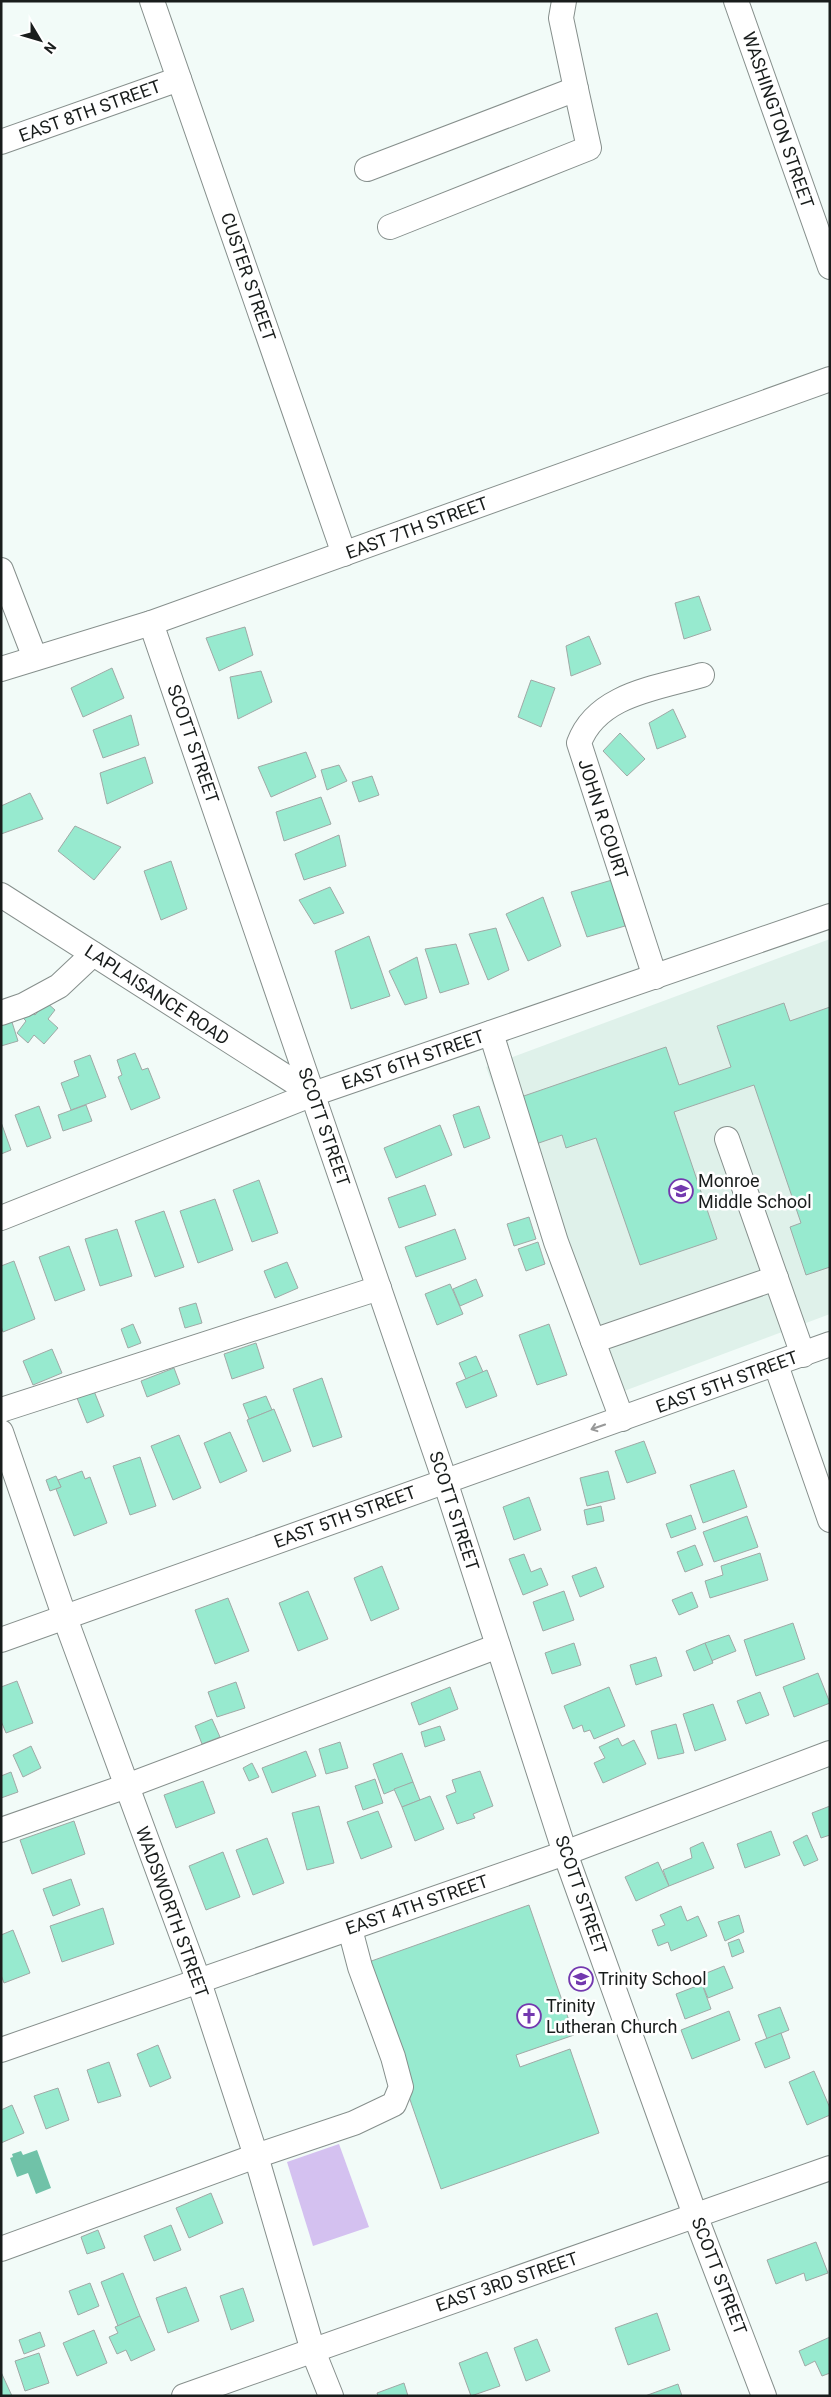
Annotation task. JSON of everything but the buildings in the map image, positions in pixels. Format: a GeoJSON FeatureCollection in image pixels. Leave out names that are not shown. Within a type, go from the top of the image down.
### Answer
{"type":"FeatureCollection","features":[{"type":"Feature","properties":{"kind":"street","name":"CUSTER STREET"},"geometry":{"type":"LineString","coordinates":[[152,1],[344,554]]}},
{"type":"Feature","properties":{"kind":"street"},"geometry":{"type":"LineString","coordinates":[[390,227],[589,148],[561,18],[564,1]]}},
{"type":"Feature","properties":{"kind":"street","name":"WASHINGTON STREET"},"geometry":{"type":"LineString","coordinates":[[736,1],[830,267]]}},
{"type":"Feature","properties":{"kind":"street","name":"EAST 8TH STREET"},"geometry":{"type":"LineString","coordinates":[[1,142],[180,79]]}},
{"type":"Feature","properties":{"kind":"street"},"geometry":{"type":"LineString","coordinates":[[367,169],[576,89]]}},
{"type":"Feature","properties":{"kind":"street","name":"EAST 7TH STREET"},"geometry":{"type":"LineString","coordinates":[[1,669],[151,623],[830,378]]}},
{"type":"Feature","properties":{"kind":"street"},"geometry":{"type":"LineString","coordinates":[[1,570],[35,658]]}},
{"type":"Feature","properties":{"kind":"street","name":"SCOTT STREET"},"geometry":{"type":"LineString","coordinates":[[151,623],[445,1481],[565,1853],[762,2395]]}},
{"type":"Feature","properties":{"kind":"street","name":"JOHN R COURT"},"geometry":{"type":"LineString","coordinates":[[655,977],[579,743],[582,734],[604,708],[623,699],[702,675]]}},
{"type":"Feature","properties":{"kind":"street","name":"LAPLAISANCE ROAD"},"geometry":{"type":"LineString","coordinates":[[1,895],[313,1094]]}},
{"type":"Feature","properties":{"kind":"street","name":"EAST 6TH STREET"},"geometry":{"type":"LineString","coordinates":[[1,1218],[313,1094],[830,916]]}},
{"type":"Feature","properties":{"kind":"street"},"geometry":{"type":"LineString","coordinates":[[1,1013],[24,1005],[59,986],[93,954]]}},
{"type":"Feature","properties":{"kind":"street"},"geometry":{"type":"LineString","coordinates":[[491,1033],[556,1242],[622,1419]]}},
{"type":"Feature","properties":{"kind":"street"},"geometry":{"type":"LineString","coordinates":[[727,1139],[803,1355]]}},
{"type":"Feature","properties":{"kind":"street"},"geometry":{"type":"LineString","coordinates":[[593,1341],[776,1278]]}},
{"type":"Feature","properties":{"kind":"street"},"geometry":{"type":"LineString","coordinates":[[1,1410],[379,1288]]}},
{"type":"Feature","properties":{"kind":"street","name":"EAST 5TH STREET"},"geometry":{"type":"LineString","coordinates":[[1,1640],[776,1365],[830,1344]]}},
{"type":"Feature","properties":{"kind":"street"},"geometry":{"type":"LineString","coordinates":[[776,1365],[830,1520]]}},
{"type":"Feature","properties":{"kind":"street","name":"WADSWORTH STREET"},"geometry":{"type":"LineString","coordinates":[[1,1432],[65,1618],[199,1982],[256,2156],[313,2351],[331,2396]]}},
{"type":"Feature","properties":{"kind":"street"},"geometry":{"type":"LineString","coordinates":[[1,1830],[127,1786],[498,1646]]}},
{"type":"Feature","properties":{"kind":"street","name":"EAST 4TH STREET"},"geometry":{"type":"LineString","coordinates":[[1,2050],[565,1853],[830,1752]]}},
{"type":"Feature","properties":{"kind":"street"},"geometry":{"type":"LineString","coordinates":[[1,2249],[256,2156],[354,2123],[394,2104],[401,2087],[393,2057],[360,1967],[350,1929]]}},
{"type":"Feature","properties":{"kind":"street","name":"EAST 3RD STREET"},"geometry":{"type":"LineString","coordinates":[[184,2396],[830,2168]]}},
{"type":"Feature","properties":{"kind":"shaded area","name":"Monroe Middle School"},"geometry":{"type":"Polygon","coordinates":[[[830,939],[830,1314],[608,1397],[486,1067],[830,939]]]}},
{"type":"Feature","properties":{"kind":"shaded area"},"geometry":{"type":"Polygon","coordinates":[[[339,2144],[369,2227],[313,2246],[287,2162],[339,2144]]]}},
{"type":"Feature","properties":{"kind":"shaded area"},"geometry":{"type":"Polygon","coordinates":[[[37,2150],[51,2188],[36,2194],[28,2173],[17,2177],[10,2158],[13,2157],[12,2154],[21,2151],[23,2155],[37,2150]]]}},
{"type":"Feature","properties":{"kind":"place","name":"Monroe Middle School"},"geometry":{"type":"Point","coordinates":[681,1191]}},
{"type":"Feature","properties":{"kind":"place","name":"Trinity School"},"geometry":{"type":"Point","coordinates":[581,1979]}},
{"type":"Feature","properties":{"kind":"place","name":"Trinity Lutheran Church"},"geometry":{"type":"Point","coordinates":[529,2016]}}]}
